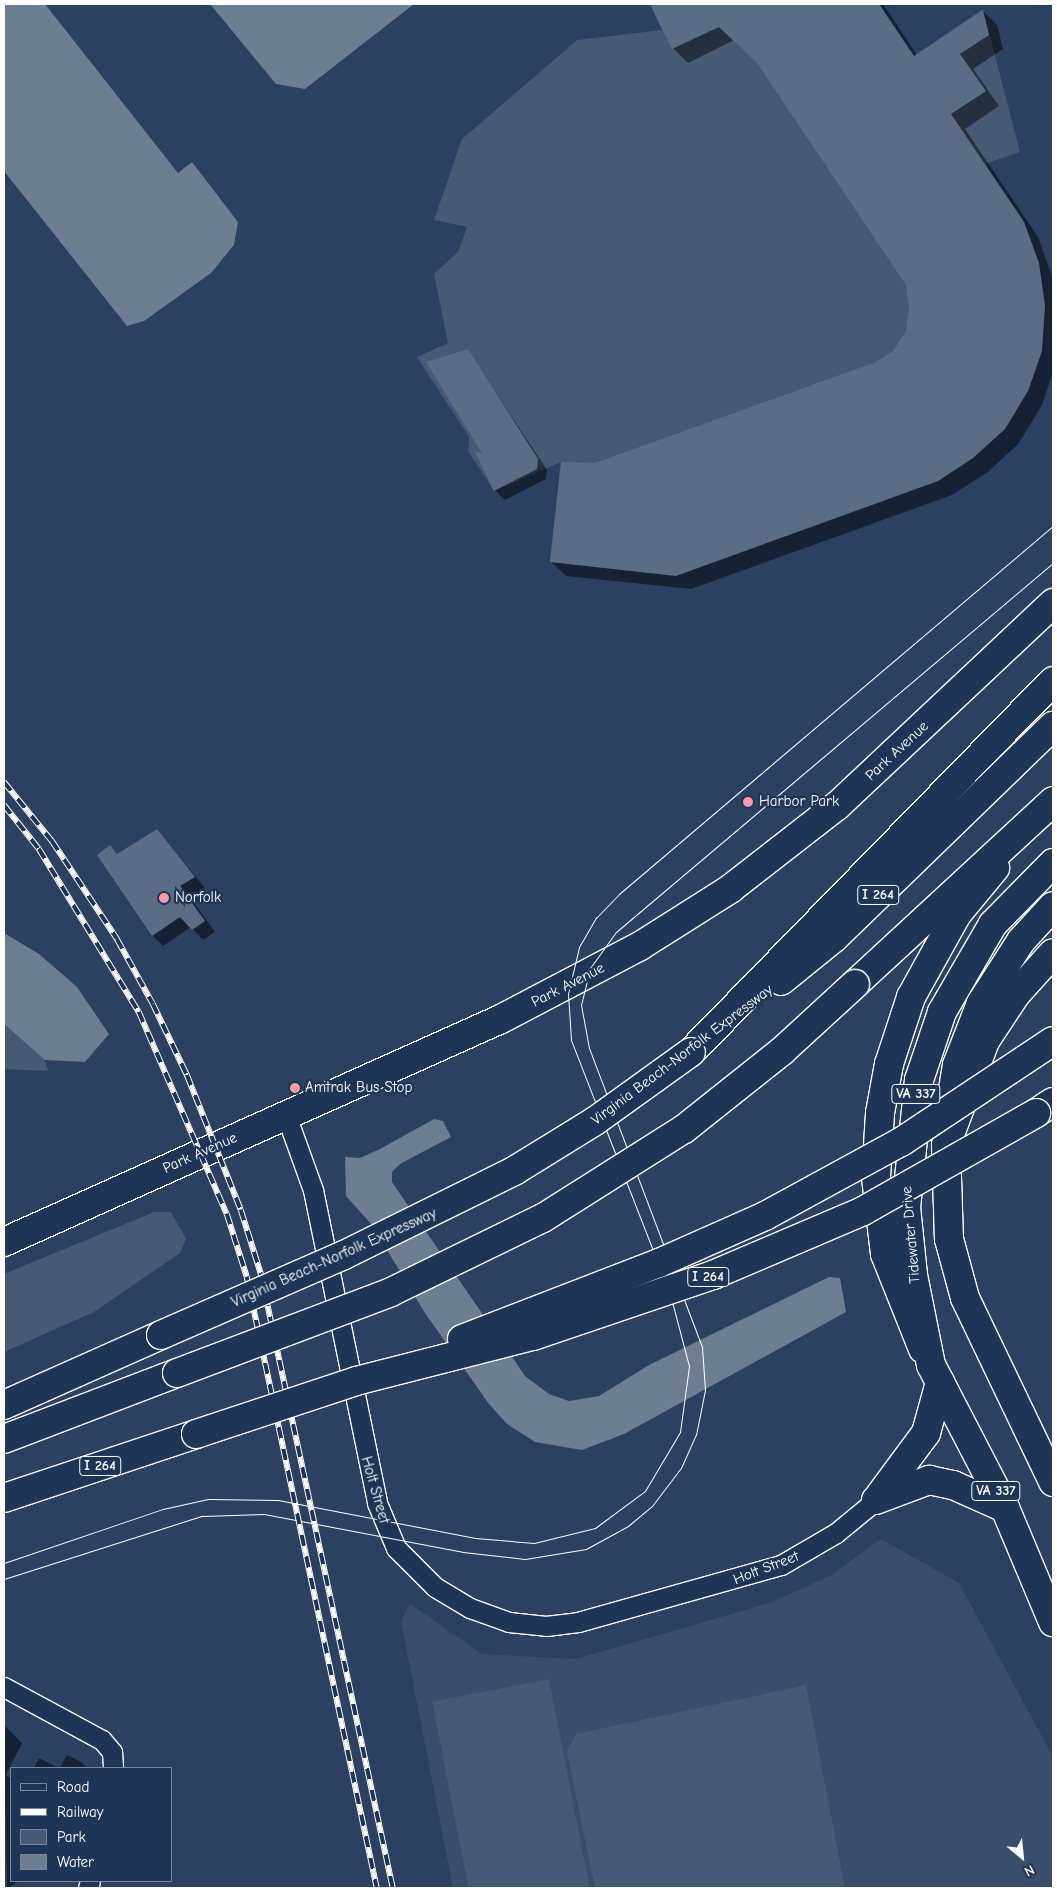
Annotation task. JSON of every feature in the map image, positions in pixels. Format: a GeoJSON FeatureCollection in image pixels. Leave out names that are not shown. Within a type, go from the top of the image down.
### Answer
{"type":"FeatureCollection","features":[{"type":"Feature","properties":{"kind":"main road","name":"Park Avenue"},"geometry":{"type":"LineString","coordinates":[[4,1242],[562,989],[730,889],[838,805],[1053,603]]}},
{"type":"Feature","properties":{"kind":"main road"},"geometry":{"type":"LineString","coordinates":[[691,1052],[1053,681]]}},
{"type":"Feature","properties":{"kind":"main road","name":"Virginia Beach-Norfolk Expressway"},"geometry":{"type":"LineString","coordinates":[[4,1405],[344,1255],[514,1171],[595,1121],[691,1052],[834,938],[1053,726]]}},
{"type":"Feature","properties":{"kind":"main road"},"geometry":{"type":"LineString","coordinates":[[4,1439],[392,1292],[543,1218],[684,1129],[782,1051],[1053,803]]}},
{"type":"Feature","properties":{"kind":"main road"},"geometry":{"type":"LineString","coordinates":[[876,1500],[926,1433],[935,1373],[906,1315],[885,1254],[876,1177],[884,1086],[902,1019],[936,947],[972,894],[1053,803]]}},
{"type":"Feature","properties":{"kind":"main road","name":"Tidewater Drive"},"geometry":{"type":"LineString","coordinates":[[1053,863],[1018,896],[973,954],[942,1012],[919,1080],[906,1208],[913,1275],[935,1373],[1005,1508],[1053,1622]]}},
{"type":"Feature","properties":{"kind":"main road"},"geometry":{"type":"LineString","coordinates":[[946,1145],[952,1083],[981,1003],[1021,941],[1053,906]]}},
{"type":"Feature","properties":{"kind":"main road","name":"VA 337"},"geometry":{"type":"LineString","coordinates":[[1053,953],[1016,994],[985,1041],[946,1145],[949,1239],[965,1298],[1053,1482]]}},
{"type":"Feature","properties":{"kind":"main road"},"geometry":{"type":"LineString","coordinates":[[356,1381],[651,1267],[765,1216],[901,1142],[1053,1041]]}},
{"type":"Feature","properties":{"kind":"main road","name":"I 264"},"geometry":{"type":"LineString","coordinates":[[4,1498],[356,1381],[533,1336],[750,1261],[905,1190],[1045,1107]]}},
{"type":"Feature","properties":{"kind":"main road"},"geometry":{"type":"LineString","coordinates":[[876,1500],[929,1480],[1005,1508]]}},
{"type":"Feature","properties":{"kind":"street","name":"Holt Street"},"geometry":{"type":"LineString","coordinates":[[286,1115],[313,1190],[376,1503],[396,1548],[435,1587],[470,1608],[509,1622],[546,1626],[578,1622],[781,1565],[836,1533],[876,1500]]}},
{"type":"Feature","properties":{"kind":"street"},"geometry":{"type":"LineString","coordinates":[[4,1687],[102,1740],[112,1752],[113,1767]]}},
{"type":"Feature","properties":{"kind":"shaded area"},"geometry":{"type":"Polygon","coordinates":[[[881,1539],[959,1583],[1053,1757],[1053,1888],[453,1888],[401,1621],[410,1604],[482,1654],[576,1659],[769,1603],[830,1576],[881,1539]]]}},
{"type":"Feature","properties":{"kind":"green space"},"geometry":{"type":"Polygon","coordinates":[[[650,4],[879,4],[914,56],[983,9],[1020,152],[985,164],[1024,222],[1039,263],[1045,306],[1042,351],[1028,391],[1005,429],[973,458],[938,481],[676,576],[550,562],[561,462],[494,491],[468,451],[469,437],[417,357],[448,343],[434,274],[458,252],[467,227],[434,220],[462,139],[577,40],[662,30],[650,4]]]}},
{"type":"Feature","properties":{"kind":"green space"},"geometry":{"type":"Polygon","coordinates":[[[4,1024],[45,1060],[48,1071],[4,1069],[4,1024]]]}},
{"type":"Feature","properties":{"kind":"green space"},"geometry":{"type":"Polygon","coordinates":[[[154,1212],[171,1212],[186,1239],[180,1253],[94,1312],[4,1352],[4,1274],[154,1212]]]}},
{"type":"Feature","properties":{"kind":"green space"},"geometry":{"type":"Polygon","coordinates":[[[549,1679],[590,1888],[468,1888],[432,1702],[549,1679]]]}},
{"type":"Feature","properties":{"kind":"green space"},"geometry":{"type":"Polygon","coordinates":[[[806,1685],[845,1888],[595,1888],[567,1752],[576,1734],[806,1685]]]}},
{"type":"Feature","properties":{"kind":"water"},"geometry":{"type":"Polygon","coordinates":[[[4,4],[45,4],[178,173],[192,162],[238,222],[234,245],[211,273],[144,321],[127,326],[4,171],[4,4]]]}},
{"type":"Feature","properties":{"kind":"water"},"geometry":{"type":"Polygon","coordinates":[[[210,4],[414,4],[305,89],[276,84],[210,4]]]}},
{"type":"Feature","properties":{"kind":"water"},"geometry":{"type":"Polygon","coordinates":[[[4,933],[39,954],[77,987],[109,1034],[85,1062],[45,1060],[4,1024],[4,933]]]}},
{"type":"Feature","properties":{"kind":"water"},"geometry":{"type":"Polygon","coordinates":[[[434,1119],[443,1121],[451,1137],[400,1164],[392,1172],[392,1182],[525,1376],[549,1394],[569,1401],[599,1396],[649,1365],[829,1277],[840,1278],[846,1312],[624,1434],[582,1450],[535,1442],[507,1424],[489,1404],[425,1313],[372,1225],[346,1196],[345,1157],[360,1158],[434,1119]]]}},
{"type":"Feature","properties":{"kind":"building"},"geometry":{"type":"Polygon","coordinates":[[[650,4],[879,4],[914,56],[983,10],[989,35],[960,54],[986,91],[951,114],[1024,222],[1039,263],[1045,306],[1042,351],[1028,391],[1005,429],[973,458],[938,481],[676,576],[550,562],[561,462],[595,463],[876,362],[893,351],[906,331],[909,308],[906,285],[757,63],[719,27],[672,49],[650,4]]]}},
{"type":"Feature","properties":{"kind":"building"},"geometry":{"type":"Polygon","coordinates":[[[468,349],[538,459],[537,469],[494,491],[475,452],[482,453],[426,362],[468,349]]]}},
{"type":"Feature","properties":{"kind":"building"},"geometry":{"type":"Polygon","coordinates":[[[157,829],[195,877],[180,886],[205,921],[192,930],[180,917],[152,936],[97,855],[110,845],[117,854],[157,829]]]}},
{"type":"Feature","properties":{"kind":"tram line"},"geometry":{"type":"LineString","coordinates":[[4,1563],[163,1509],[208,1499],[278,1500],[475,1538],[534,1543],[595,1528],[645,1491],[680,1432],[689,1366],[670,1294],[571,1040],[568,994],[579,947],[596,918],[619,894],[1053,526]]}},
{"type":"Feature","properties":{"kind":"tram line"},"geometry":{"type":"LineString","coordinates":[[4,1579],[202,1516],[264,1514],[463,1552],[525,1559],[586,1549],[628,1526],[652,1506],[681,1468],[696,1435],[705,1390],[702,1347],[589,1048],[581,1005],[590,968],[616,932],[1053,563]]}},
{"type":"Feature","properties":{"kind":"railway"},"geometry":{"type":"LineString","coordinates":[[4,782],[52,841],[117,939],[153,1004],[187,1075],[241,1210],[261,1274],[393,1888]]}},
{"type":"Feature","properties":{"kind":"railway"},"geometry":{"type":"LineString","coordinates":[[4,805],[39,849],[139,1012],[227,1214],[247,1277],[377,1888]]}},
{"type":"Feature","properties":{"kind":"place","name":"Harbor Park"},"geometry":{"type":"Point","coordinates":[748,802]}},
{"type":"Feature","properties":{"kind":"place","name":"Norfolk"},"geometry":{"type":"Point","coordinates":[164,898]}},
{"type":"Feature","properties":{"kind":"place","name":"Amtrak Bus Stop"},"geometry":{"type":"Point","coordinates":[295,1088]}}]}
